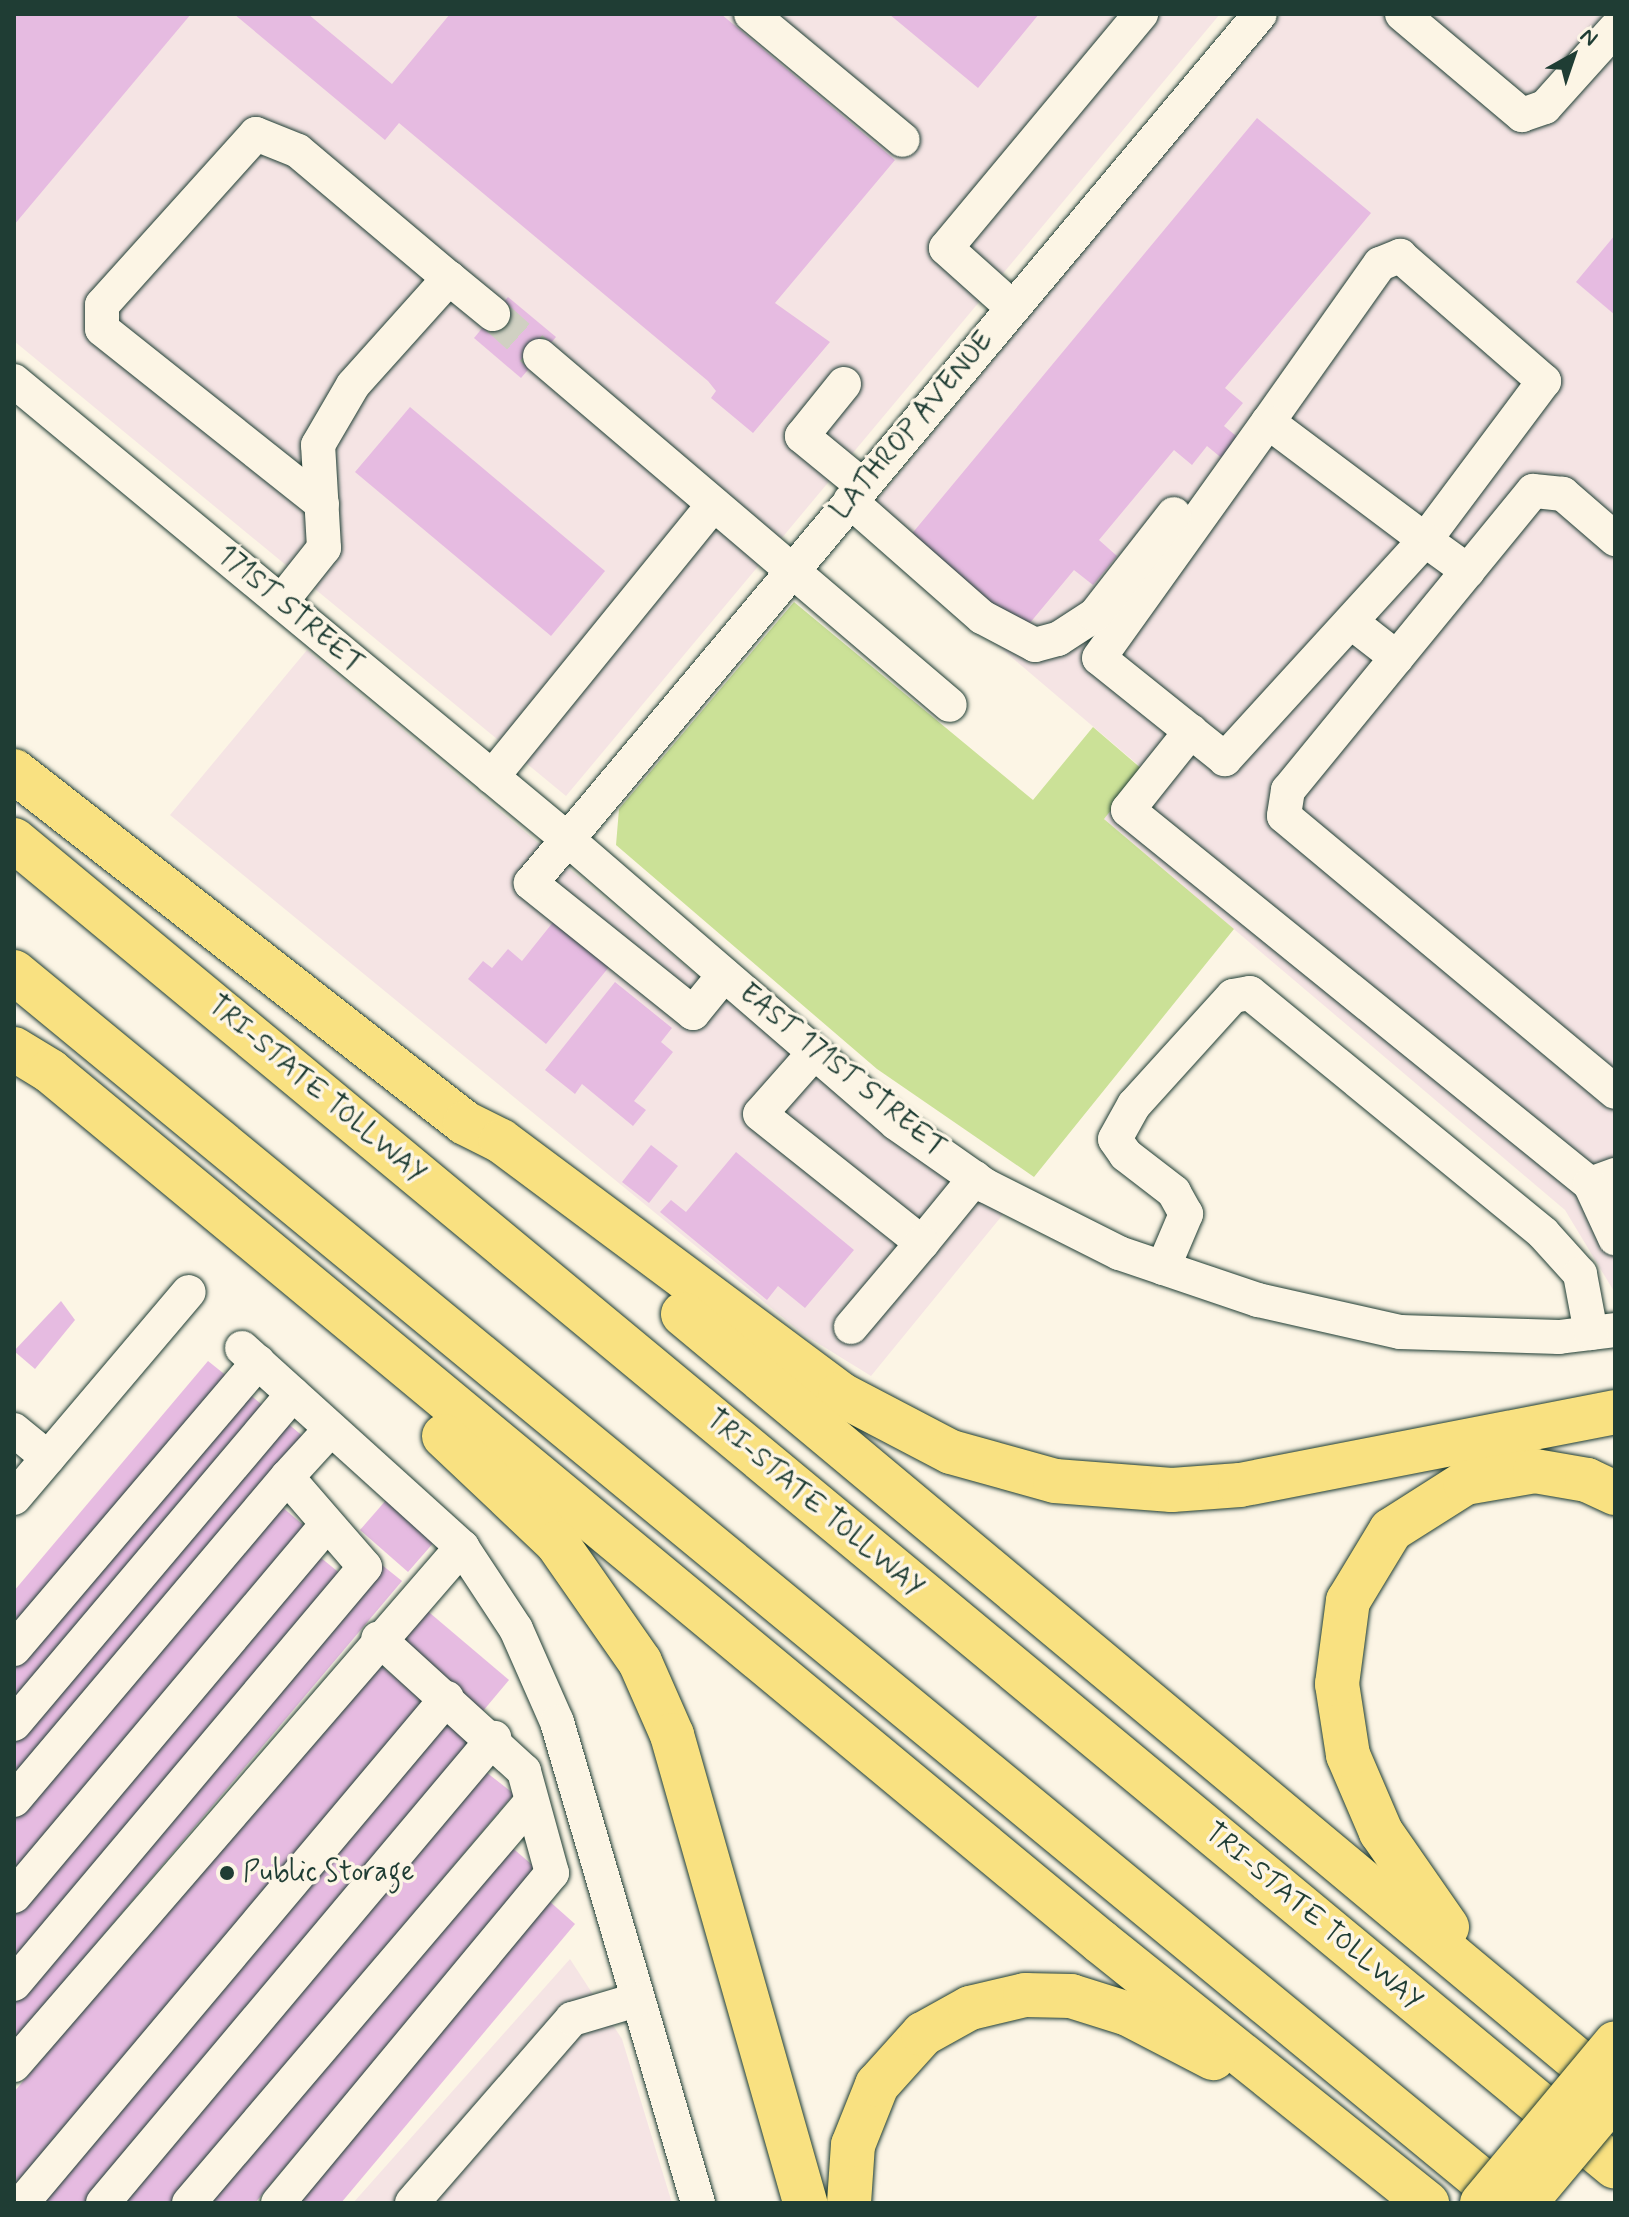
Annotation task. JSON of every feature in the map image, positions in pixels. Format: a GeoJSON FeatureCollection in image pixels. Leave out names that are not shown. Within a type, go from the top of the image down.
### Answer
{"type":"FeatureCollection","features":[{"type":"Feature","properties":{"kind":"highway"},"geometry":{"type":"LineString","coordinates":[[14,771],[465,1123],[501,1141],[840,1394],[919,1439],[1019,1473],[1135,1490],[1217,1487],[1615,1412]]}},
{"type":"Feature","properties":{"kind":"highway","name":"TRI-STATE TOLLWAY"},"geometry":{"type":"LineString","coordinates":[[14,840],[1615,2167]]}},
{"type":"Feature","properties":{"kind":"highway"},"geometry":{"type":"LineString","coordinates":[[14,972],[1509,2203]]}},
{"type":"Feature","properties":{"kind":"highway"},"geometry":{"type":"LineString","coordinates":[[14,1050],[50,1071],[1089,1933],[1427,2203]]}},
{"type":"Feature","properties":{"kind":"highway"},"geometry":{"type":"LineString","coordinates":[[14,1050],[41,1083],[516,1499],[612,1614],[672,1735],[805,2203]]}},
{"type":"Feature","properties":{"kind":"highway"},"geometry":{"type":"LineString","coordinates":[[465,1123],[490,1157],[1238,1771],[1615,2094]]}},
{"type":"Feature","properties":{"kind":"highway"},"geometry":{"type":"LineString","coordinates":[[1529,2021],[1512,1989],[1425,1901],[1367,1803],[1338,1707],[1342,1622],[1355,1582],[1378,1545],[1407,1515],[1444,1492],[1489,1476],[1535,1471],[1587,1480],[1615,1493]]}},
{"type":"Feature","properties":{"kind":"highway"},"geometry":{"type":"LineString","coordinates":[[849,2203],[857,2129],[897,2059],[953,2016],[1025,1995],[1098,2003],[1160,2029],[1390,2173]]}},
{"type":"Feature","properties":{"kind":"main road"},"geometry":{"type":"LineString","coordinates":[[1481,2203],[1615,2042]]}},
{"type":"Feature","properties":{"kind":"main road"},"geometry":{"type":"LineString","coordinates":[[1526,2203],[1615,2094]]}},
{"type":"Feature","properties":{"kind":"street"},"geometry":{"type":"LineString","coordinates":[[751,14],[903,140]]}},
{"type":"Feature","properties":{"kind":"street"},"geometry":{"type":"LineString","coordinates":[[1013,308],[946,248],[1141,14]]}},
{"type":"Feature","properties":{"kind":"street","name":"LATHROP AVENUE"},"geometry":{"type":"LineString","coordinates":[[724,975],[693,1013],[531,883],[1260,14]]}},
{"type":"Feature","properties":{"kind":"street"},"geometry":{"type":"LineString","coordinates":[[1402,14],[1522,115],[1545,107],[1615,29]]}},
{"type":"Feature","properties":{"kind":"street"},"geometry":{"type":"LineString","coordinates":[[322,504],[102,329],[102,305],[256,134],[298,151],[493,314]]}},
{"type":"Feature","properties":{"kind":"street"},"geometry":{"type":"LineString","coordinates":[[1058,639],[1081,668],[1099,658],[1380,264],[1400,256],[1544,381],[1425,540],[1225,759],[1099,658]]}},
{"type":"Feature","properties":{"kind":"street"},"geometry":{"type":"LineString","coordinates":[[281,602],[324,548],[318,445],[353,385],[449,278]]}},
{"type":"Feature","properties":{"kind":"street"},"geometry":{"type":"LineString","coordinates":[[540,356],[790,572],[950,705]]}},
{"type":"Feature","properties":{"kind":"street","name":"171ST STREET"},"geometry":{"type":"LineString","coordinates":[[14,381],[566,838]]}},
{"type":"Feature","properties":{"kind":"street"},"geometry":{"type":"LineString","coordinates":[[844,384],[802,436],[856,494],[982,617],[1035,645],[1058,639],[1095,615],[1182,504],[1206,506]]}},
{"type":"Feature","properties":{"kind":"street"},"geometry":{"type":"LineString","coordinates":[[1268,422],[1468,571]]}},
{"type":"Feature","properties":{"kind":"street"},"geometry":{"type":"LineString","coordinates":[[1615,539],[1563,494],[1533,491],[1288,790],[1284,816],[1615,1092]]}},
{"type":"Feature","properties":{"kind":"street"},"geometry":{"type":"LineString","coordinates":[[492,777],[713,505]]}},
{"type":"Feature","properties":{"kind":"street"},"geometry":{"type":"LineString","coordinates":[[1351,622],[1397,658]]}},
{"type":"Feature","properties":{"kind":"street"},"geometry":{"type":"LineString","coordinates":[[1191,731],[1128,810],[1603,1180],[1615,1238]]}},
{"type":"Feature","properties":{"kind":"street","name":"EAST 171ST STREET"},"geometry":{"type":"LineString","coordinates":[[566,838],[896,1123],[975,1178],[1119,1253],[1258,1300],[1400,1332],[1603,1331]]}},
{"type":"Feature","properties":{"kind":"street"},"geometry":{"type":"LineString","coordinates":[[1163,1268],[1186,1214],[1174,1192],[1126,1155],[1115,1139],[1134,1105],[1233,996],[1250,993],[1543,1233],[1580,1274],[1603,1331]]}},
{"type":"Feature","properties":{"kind":"street"},"geometry":{"type":"LineString","coordinates":[[814,1053],[760,1114],[922,1243]]}},
{"type":"Feature","properties":{"kind":"street"},"geometry":{"type":"LineString","coordinates":[[851,1327],[975,1178]]}},
{"type":"Feature","properties":{"kind":"street"},"geometry":{"type":"LineString","coordinates":[[14,1498],[189,1292]]}},
{"type":"Feature","properties":{"kind":"street"},"geometry":{"type":"LineString","coordinates":[[14,1649],[250,1355],[462,1547],[516,1629],[557,1722],[698,2203]]}},
{"type":"Feature","properties":{"kind":"street"},"geometry":{"type":"LineString","coordinates":[[14,1724],[293,1394]]}},
{"type":"Feature","properties":{"kind":"street"},"geometry":{"type":"LineString","coordinates":[[14,1800],[331,1429]]}},
{"type":"Feature","properties":{"kind":"street"},"geometry":{"type":"LineString","coordinates":[[14,1430],[48,1458]]}},
{"type":"Feature","properties":{"kind":"street"},"geometry":{"type":"LineString","coordinates":[[14,1984],[365,1567],[287,1477]]}},
{"type":"Feature","properties":{"kind":"street"},"geometry":{"type":"LineString","coordinates":[[14,1896],[326,1525]]}},
{"type":"Feature","properties":{"kind":"street"},"geometry":{"type":"LineString","coordinates":[[14,2065],[378,1638],[462,1547]]}},
{"type":"Feature","properties":{"kind":"street"},"geometry":{"type":"LineString","coordinates":[[278,2203],[552,1873],[524,1771],[494,1738],[378,1638]]}},
{"type":"Feature","properties":{"kind":"street"},"geometry":{"type":"LineString","coordinates":[[22,2203],[447,1698]]}},
{"type":"Feature","properties":{"kind":"street"},"geometry":{"type":"LineString","coordinates":[[103,2203],[494,1738]]}},
{"type":"Feature","properties":{"kind":"street"},"geometry":{"type":"LineString","coordinates":[[189,2203],[531,1802]]}},
{"type":"Feature","properties":{"kind":"street"},"geometry":{"type":"LineString","coordinates":[[412,2203],[572,2019],[636,2000]]}},
{"type":"Feature","properties":{"kind":"shaded area"},"geometry":{"type":"Polygon","coordinates":[[[14,14],[1220,14],[566,796],[14,341],[14,14]]]}},
{"type":"Feature","properties":{"kind":"shaded area"},"geometry":{"type":"Polygon","coordinates":[[[1281,14],[1615,14],[1615,1293],[1565,1210],[1103,818],[1143,769],[856,525],[1281,14]]]}},
{"type":"Feature","properties":{"kind":"shaded area"},"geometry":{"type":"Polygon","coordinates":[[[307,650],[911,1154],[1005,1212],[871,1376],[803,1334],[170,815],[307,650]]]}},
{"type":"Feature","properties":{"kind":"shaded area"},"geometry":{"type":"Polygon","coordinates":[[[570,1959],[622,2039],[672,2203],[353,2203],[570,1959]]]}},
{"type":"Feature","properties":{"kind":"green space"},"geometry":{"type":"Polygon","coordinates":[[[794,602],[1033,800],[1093,727],[1143,770],[1104,819],[1234,929],[1034,1177],[877,1069],[616,845],[619,809],[794,602]]]}},
{"type":"Feature","properties":{"kind":"building"},"geometry":{"type":"Polygon","coordinates":[[[14,14],[191,14],[14,225],[14,14]]]}},
{"type":"Feature","properties":{"kind":"building"},"geometry":{"type":"Polygon","coordinates":[[[234,14],[308,14],[392,84],[450,14],[721,14],[895,160],[775,303],[830,342],[753,433],[711,398],[716,391],[708,381],[399,123],[385,140],[234,14]]]}},
{"type":"Feature","properties":{"kind":"building"},"geometry":{"type":"Polygon","coordinates":[[[889,14],[1039,14],[978,88],[889,14]]]}},
{"type":"Feature","properties":{"kind":"building"},"geometry":{"type":"Polygon","coordinates":[[[1257,118],[1371,213],[1225,388],[1243,403],[1224,426],[1241,440],[1224,460],[1207,446],[1192,465],[1174,450],[1099,540],[1117,556],[1093,585],[1074,570],[1024,630],[910,536],[1257,118]]]}},
{"type":"Feature","properties":{"kind":"building"},"geometry":{"type":"Polygon","coordinates":[[[1615,235],[1615,315],[1576,282],[1615,235]]]}},
{"type":"Feature","properties":{"kind":"building"},"geometry":{"type":"Polygon","coordinates":[[[508,297],[556,337],[521,378],[474,338],[508,297]]]}},
{"type":"Feature","properties":{"kind":"building"},"geometry":{"type":"Polygon","coordinates":[[[410,407],[605,571],[551,636],[355,472],[410,407]]]}},
{"type":"Feature","properties":{"kind":"building"},"geometry":{"type":"Polygon","coordinates":[[[554,921],[609,967],[546,1044],[468,979],[483,961],[492,968],[508,949],[522,961],[554,921]]]}},
{"type":"Feature","properties":{"kind":"building"},"geometry":{"type":"Polygon","coordinates":[[[615,982],[672,1028],[661,1042],[673,1052],[634,1101],[646,1110],[633,1126],[582,1084],[575,1094],[545,1070],[615,982]]]}},
{"type":"Feature","properties":{"kind":"building"},"geometry":{"type":"Polygon","coordinates":[[[651,1145],[678,1166],[649,1203],[622,1182],[651,1145]]]}},
{"type":"Feature","properties":{"kind":"building"},"geometry":{"type":"Polygon","coordinates":[[[736,1152],[854,1250],[805,1308],[778,1286],[767,1300],[660,1212],[671,1200],[686,1212],[736,1152]]]}},
{"type":"Feature","properties":{"kind":"building"},"geometry":{"type":"Polygon","coordinates":[[[61,1301],[75,1320],[35,1369],[14,1351],[61,1301]]]}},
{"type":"Feature","properties":{"kind":"building"},"geometry":{"type":"Polygon","coordinates":[[[208,1361],[228,1377],[14,1630],[14,1591],[208,1361]]]}},
{"type":"Feature","properties":{"kind":"building"},"geometry":{"type":"Polygon","coordinates":[[[248,1393],[267,1409],[14,1707],[14,1669],[248,1393]]]}},
{"type":"Feature","properties":{"kind":"building"},"geometry":{"type":"Polygon","coordinates":[[[286,1422],[305,1438],[14,1783],[14,1744],[286,1422]]]}},
{"type":"Feature","properties":{"kind":"building"},"geometry":{"type":"Polygon","coordinates":[[[387,1499],[435,1541],[408,1572],[360,1530],[387,1499]]]}},
{"type":"Feature","properties":{"kind":"building"},"geometry":{"type":"Polygon","coordinates":[[[281,1506],[309,1530],[14,1878],[14,1820],[281,1506]]]}},
{"type":"Feature","properties":{"kind":"building"},"geometry":{"type":"Polygon","coordinates":[[[315,1553],[342,1575],[14,1965],[14,1911],[315,1553]]]}},
{"type":"Feature","properties":{"kind":"building"},"geometry":{"type":"Polygon","coordinates":[[[382,1565],[402,1581],[14,2041],[14,2001],[382,1565]]]}},
{"type":"Feature","properties":{"kind":"building"},"geometry":{"type":"Polygon","coordinates":[[[424,1608],[509,1680],[483,1711],[398,1639],[424,1608]]]}},
{"type":"Feature","properties":{"kind":"building"},"geometry":{"type":"Polygon","coordinates":[[[377,1662],[423,1701],[14,2186],[14,2092],[377,1662]]]}},
{"type":"Feature","properties":{"kind":"building"},"geometry":{"type":"Polygon","coordinates":[[[444,1719],[473,1743],[86,2203],[36,2203],[444,1719]]]}},
{"type":"Feature","properties":{"kind":"building"},"geometry":{"type":"Polygon","coordinates":[[[486,1772],[514,1794],[170,2203],[121,2203],[486,1772]]]}},
{"type":"Feature","properties":{"kind":"building"},"geometry":{"type":"Polygon","coordinates":[[[509,1845],[537,1869],[255,2203],[207,2203],[509,1845]]]}},
{"type":"Feature","properties":{"kind":"building"},"geometry":{"type":"Polygon","coordinates":[[[548,1900],[575,1924],[341,2203],[293,2203],[548,1900]]]}},
{"type":"Feature","properties":{"kind":"tunnel"},"geometry":{"type":"LineString","coordinates":[[493,314],[540,356]]}},
{"type":"Feature","properties":{"kind":"place","name":"Public Storage"},"geometry":{"type":"Point","coordinates":[227,1873]}}]}
